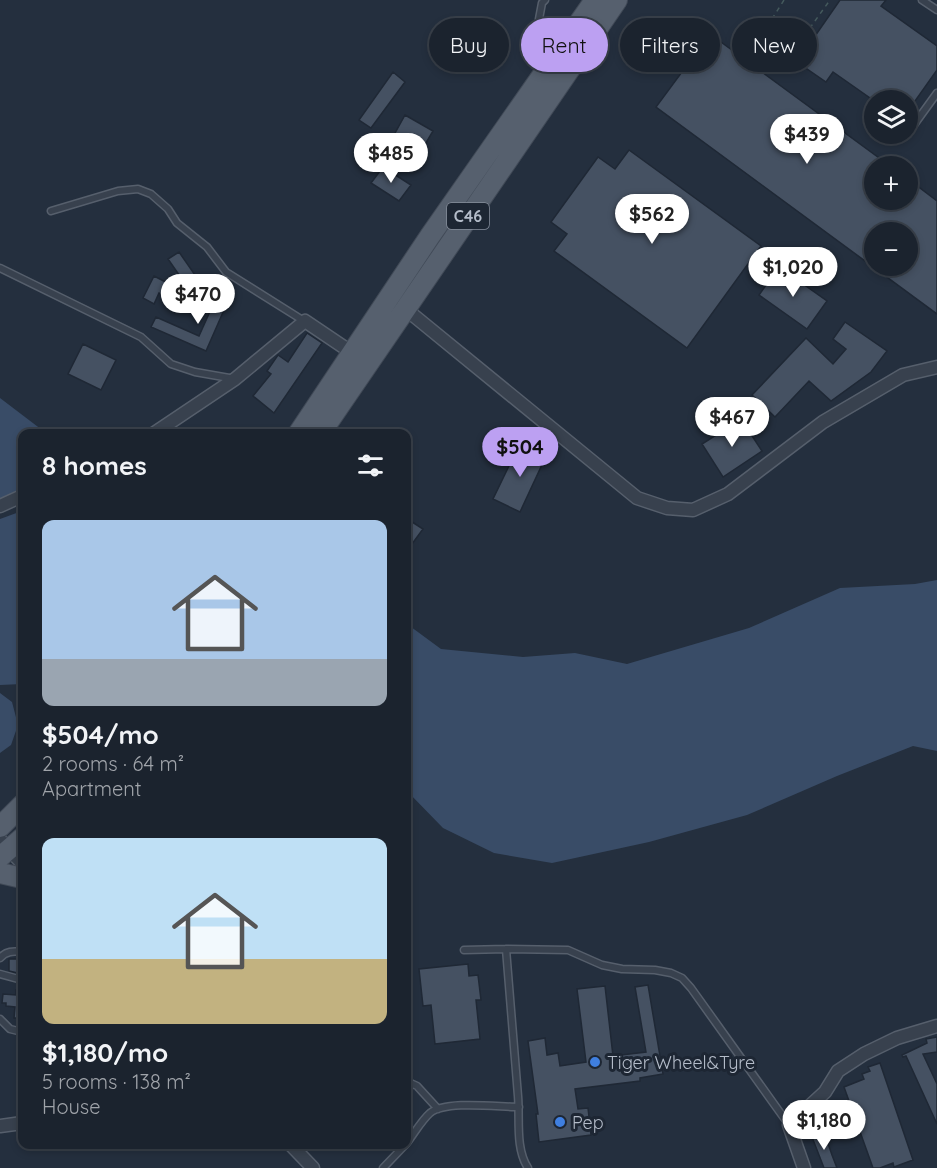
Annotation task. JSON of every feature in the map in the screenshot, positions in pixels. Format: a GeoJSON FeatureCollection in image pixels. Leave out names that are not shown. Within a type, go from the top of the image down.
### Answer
{"type":"FeatureCollection","features":[{"type":"Feature","properties":{"kind":"main road","name":"C46"},"geometry":{"type":"LineString","coordinates":[[585,18],[595,0]]}},
{"type":"Feature","properties":{"kind":"main road","name":"C46"},"geometry":{"type":"LineString","coordinates":[[600,18],[617,0]]}},
{"type":"Feature","properties":{"kind":"main road","name":"C46"},"geometry":{"type":"LineString","coordinates":[[323,429],[397,302],[552,72]]}},
{"type":"Feature","properties":{"kind":"main road","name":"C46"},"geometry":{"type":"LineString","coordinates":[[301,429],[351,352],[397,302]]}},
{"type":"Feature","properties":{"kind":"main road"},"geometry":{"type":"LineString","coordinates":[[0,827],[18,809]]}},
{"type":"Feature","properties":{"kind":"main road"},"geometry":{"type":"LineString","coordinates":[[0,873],[18,877]]}},
{"type":"Feature","properties":{"kind":"street"},"geometry":{"type":"LineString","coordinates":[[397,302],[637,498],[666,508],[693,510],[728,494],[823,422],[903,375],[937,367]]}},
{"type":"Feature","properties":{"kind":"street"},"geometry":{"type":"LineString","coordinates":[[160,429],[235,379],[305,321],[351,352]]}},
{"type":"Feature","properties":{"kind":"street"},"geometry":{"type":"LineString","coordinates":[[0,506],[18,498]]}},
{"type":"Feature","properties":{"kind":"street"},"geometry":{"type":"LineString","coordinates":[[804,1168],[789,1125],[825,1092],[838,1071],[864,1054],[897,1038],[937,1026]]}},
{"type":"Feature","properties":{"kind":"street"},"geometry":{"type":"LineString","coordinates":[[0,1126],[18,1124]]}},
{"type":"Feature","properties":{"kind":"street"},"geometry":{"type":"LineString","coordinates":[[295,1149],[313,1168]]}},
{"type":"Feature","properties":{"kind":"lane"},"geometry":{"type":"LineString","coordinates":[[539,18],[544,0]]}},
{"type":"Feature","properties":{"kind":"lane"},"geometry":{"type":"LineString","coordinates":[[922,0],[937,10]]}},
{"type":"Feature","properties":{"kind":"lane"},"geometry":{"type":"LineString","coordinates":[[918,119],[937,93]]}},
{"type":"Feature","properties":{"kind":"lane"},"geometry":{"type":"LineString","coordinates":[[51,211],[118,191],[138,189],[151,194],[168,209],[177,223],[207,247],[226,272],[305,321]]}},
{"type":"Feature","properties":{"kind":"lane"},"geometry":{"type":"LineString","coordinates":[[0,268],[141,337],[171,364],[195,372],[235,379]]}},
{"type":"Feature","properties":{"kind":"lane"},"geometry":{"type":"LineString","coordinates":[[506,949],[519,1107],[519,1137],[528,1168]]}},
{"type":"Feature","properties":{"kind":"lane"},"geometry":{"type":"LineString","coordinates":[[464,950],[567,950],[602,965],[622,969],[655,970],[682,978],[789,1125]]}},
{"type":"Feature","properties":{"kind":"lane"},"geometry":{"type":"LineString","coordinates":[[0,958],[12,951],[18,952]]}},
{"type":"Feature","properties":{"kind":"lane"},"geometry":{"type":"LineString","coordinates":[[1,977],[18,979]]}},
{"type":"Feature","properties":{"kind":"lane"},"geometry":{"type":"LineString","coordinates":[[0,1019],[10,1029],[18,1031]]}},
{"type":"Feature","properties":{"kind":"lane"},"geometry":{"type":"LineString","coordinates":[[411,1083],[417,1086],[438,1109]]}},
{"type":"Feature","properties":{"kind":"lane"},"geometry":{"type":"LineString","coordinates":[[411,1137],[429,1114],[438,1109],[450,1106],[519,1107]]}},
{"type":"Feature","properties":{"kind":"lane"},"geometry":{"type":"LineString","coordinates":[[383,1168],[401,1149]]}},
{"type":"Feature","properties":{"kind":"path"},"geometry":{"type":"LineString","coordinates":[[784,0],[772,19],[770,27],[776,35],[787,41],[796,42],[802,39],[830,0]]}},
{"type":"Feature","properties":{"kind":"water"},"geometry":{"type":"Polygon","coordinates":[[[0,398],[41,429],[18,429],[18,498],[0,506],[0,398]]]}},
{"type":"Feature","properties":{"kind":"water"},"geometry":{"type":"Polygon","coordinates":[[[18,512],[18,684],[0,685],[0,519],[18,512]]]}},
{"type":"Feature","properties":{"kind":"water"},"geometry":{"type":"Polygon","coordinates":[[[937,580],[937,751],[913,746],[747,815],[649,842],[552,863],[494,853],[443,828],[411,795],[411,627],[441,649],[523,657],[575,653],[627,664],[749,628],[840,588],[915,584],[937,580]]]}},
{"type":"Feature","properties":{"kind":"water"},"geometry":{"type":"Polygon","coordinates":[[[0,693],[12,702],[18,725],[11,745],[0,753],[0,693]]]}},
{"type":"Feature","properties":{"kind":"building"},"geometry":{"type":"Polygon","coordinates":[[[840,0],[886,0],[881,6],[937,46],[937,70],[918,97],[918,90],[864,90],[864,94],[833,72],[826,82],[812,72],[817,72],[817,33],[840,0]]]}},
{"type":"Feature","properties":{"kind":"building"},"geometry":{"type":"Polygon","coordinates":[[[720,41],[732,50],[732,72],[762,72],[876,156],[864,156],[864,210],[918,210],[918,187],[937,201],[937,314],[885,276],[918,276],[918,222],[864,222],[864,260],[656,107],[682,72],[720,72],[720,41]]]}},
{"type":"Feature","properties":{"kind":"building"},"geometry":{"type":"Polygon","coordinates":[[[393,72],[405,82],[371,128],[359,120],[393,72]]]}},
{"type":"Feature","properties":{"kind":"building"},"geometry":{"type":"Polygon","coordinates":[[[405,115],[433,131],[423,148],[394,135],[405,115]]]}},
{"type":"Feature","properties":{"kind":"building"},"geometry":{"type":"Polygon","coordinates":[[[629,150],[761,246],[687,348],[554,251],[567,234],[551,222],[598,157],[615,169],[629,150]]]}},
{"type":"Feature","properties":{"kind":"building"},"geometry":{"type":"Polygon","coordinates":[[[383,167],[411,185],[399,201],[371,183],[383,167]]]}},
{"type":"Feature","properties":{"kind":"building"},"geometry":{"type":"Polygon","coordinates":[[[179,252],[195,275],[184,282],[168,259],[179,252]]]}},
{"type":"Feature","properties":{"kind":"building"},"geometry":{"type":"Polygon","coordinates":[[[779,267],[827,301],[807,329],[759,295],[779,267]]]}},
{"type":"Feature","properties":{"kind":"building"},"geometry":{"type":"Polygon","coordinates":[[[154,276],[185,292],[179,303],[159,293],[154,304],[143,298],[154,276]]]}},
{"type":"Feature","properties":{"kind":"building"},"geometry":{"type":"Polygon","coordinates":[[[220,289],[231,294],[206,351],[151,327],[156,317],[199,336],[220,289]]]}},
{"type":"Feature","properties":{"kind":"building"},"geometry":{"type":"Polygon","coordinates":[[[845,322],[887,351],[871,372],[831,401],[809,381],[775,417],[752,395],[806,338],[833,364],[846,349],[833,339],[845,322]]]}},
{"type":"Feature","properties":{"kind":"building"},"geometry":{"type":"Polygon","coordinates":[[[307,333],[322,343],[274,413],[253,396],[271,374],[267,371],[278,355],[288,362],[307,333]]]}},
{"type":"Feature","properties":{"kind":"building"},"geometry":{"type":"Polygon","coordinates":[[[83,344],[116,360],[101,390],[68,374],[83,344]]]}},
{"type":"Feature","properties":{"kind":"building"},"geometry":{"type":"Polygon","coordinates":[[[741,419],[762,451],[723,477],[702,444],[741,419]]]}},
{"type":"Feature","properties":{"kind":"building"},"geometry":{"type":"Polygon","coordinates":[[[520,443],[546,456],[520,512],[493,499],[520,443]]]}},
{"type":"Feature","properties":{"kind":"building"},"geometry":{"type":"Polygon","coordinates":[[[411,521],[423,529],[411,543],[411,521]]]}},
{"type":"Feature","properties":{"kind":"building"},"geometry":{"type":"Polygon","coordinates":[[[9,959],[18,959],[18,973],[9,971],[9,959]]]}},
{"type":"Feature","properties":{"kind":"building"},"geometry":{"type":"Polygon","coordinates":[[[468,964],[469,976],[478,975],[481,1000],[476,1000],[480,1039],[435,1044],[431,1005],[423,1006],[419,969],[468,964]]]}},
{"type":"Feature","properties":{"kind":"building"},"geometry":{"type":"Polygon","coordinates":[[[648,985],[663,1074],[640,1078],[640,1081],[575,1089],[578,1109],[588,1108],[591,1135],[539,1142],[536,1114],[538,1114],[528,1041],[545,1038],[547,1055],[558,1053],[560,1066],[586,1062],[577,989],[605,986],[613,1056],[646,1052],[635,987],[648,985]]]}},
{"type":"Feature","properties":{"kind":"building"},"geometry":{"type":"Polygon","coordinates":[[[16,990],[18,990],[18,1018],[14,1018],[15,1007],[2,1003],[3,994],[16,995],[16,990]]]}},
{"type":"Feature","properties":{"kind":"building"},"geometry":{"type":"Polygon","coordinates":[[[937,1037],[937,1052],[923,1054],[937,1084],[937,1124],[906,1056],[902,1055],[927,1043],[926,1039],[937,1037]]]}},
{"type":"Feature","properties":{"kind":"building"},"geometry":{"type":"Polygon","coordinates":[[[880,1063],[913,1160],[894,1167],[893,1163],[873,1168],[844,1087],[864,1079],[862,1074],[870,1071],[868,1067],[880,1063]]]}},
{"type":"Feature","properties":{"kind":"building"},"geometry":{"type":"Polygon","coordinates":[[[824,1132],[837,1168],[824,1168],[812,1137],[824,1132]]]}},
{"type":"Feature","properties":{"kind":"place","name":"Tiger Wheel&Tyre"},"geometry":{"type":"Point","coordinates":[595,1062]}},
{"type":"Feature","properties":{"kind":"place","name":"Pep"},"geometry":{"type":"Point","coordinates":[560,1122]}}]}
